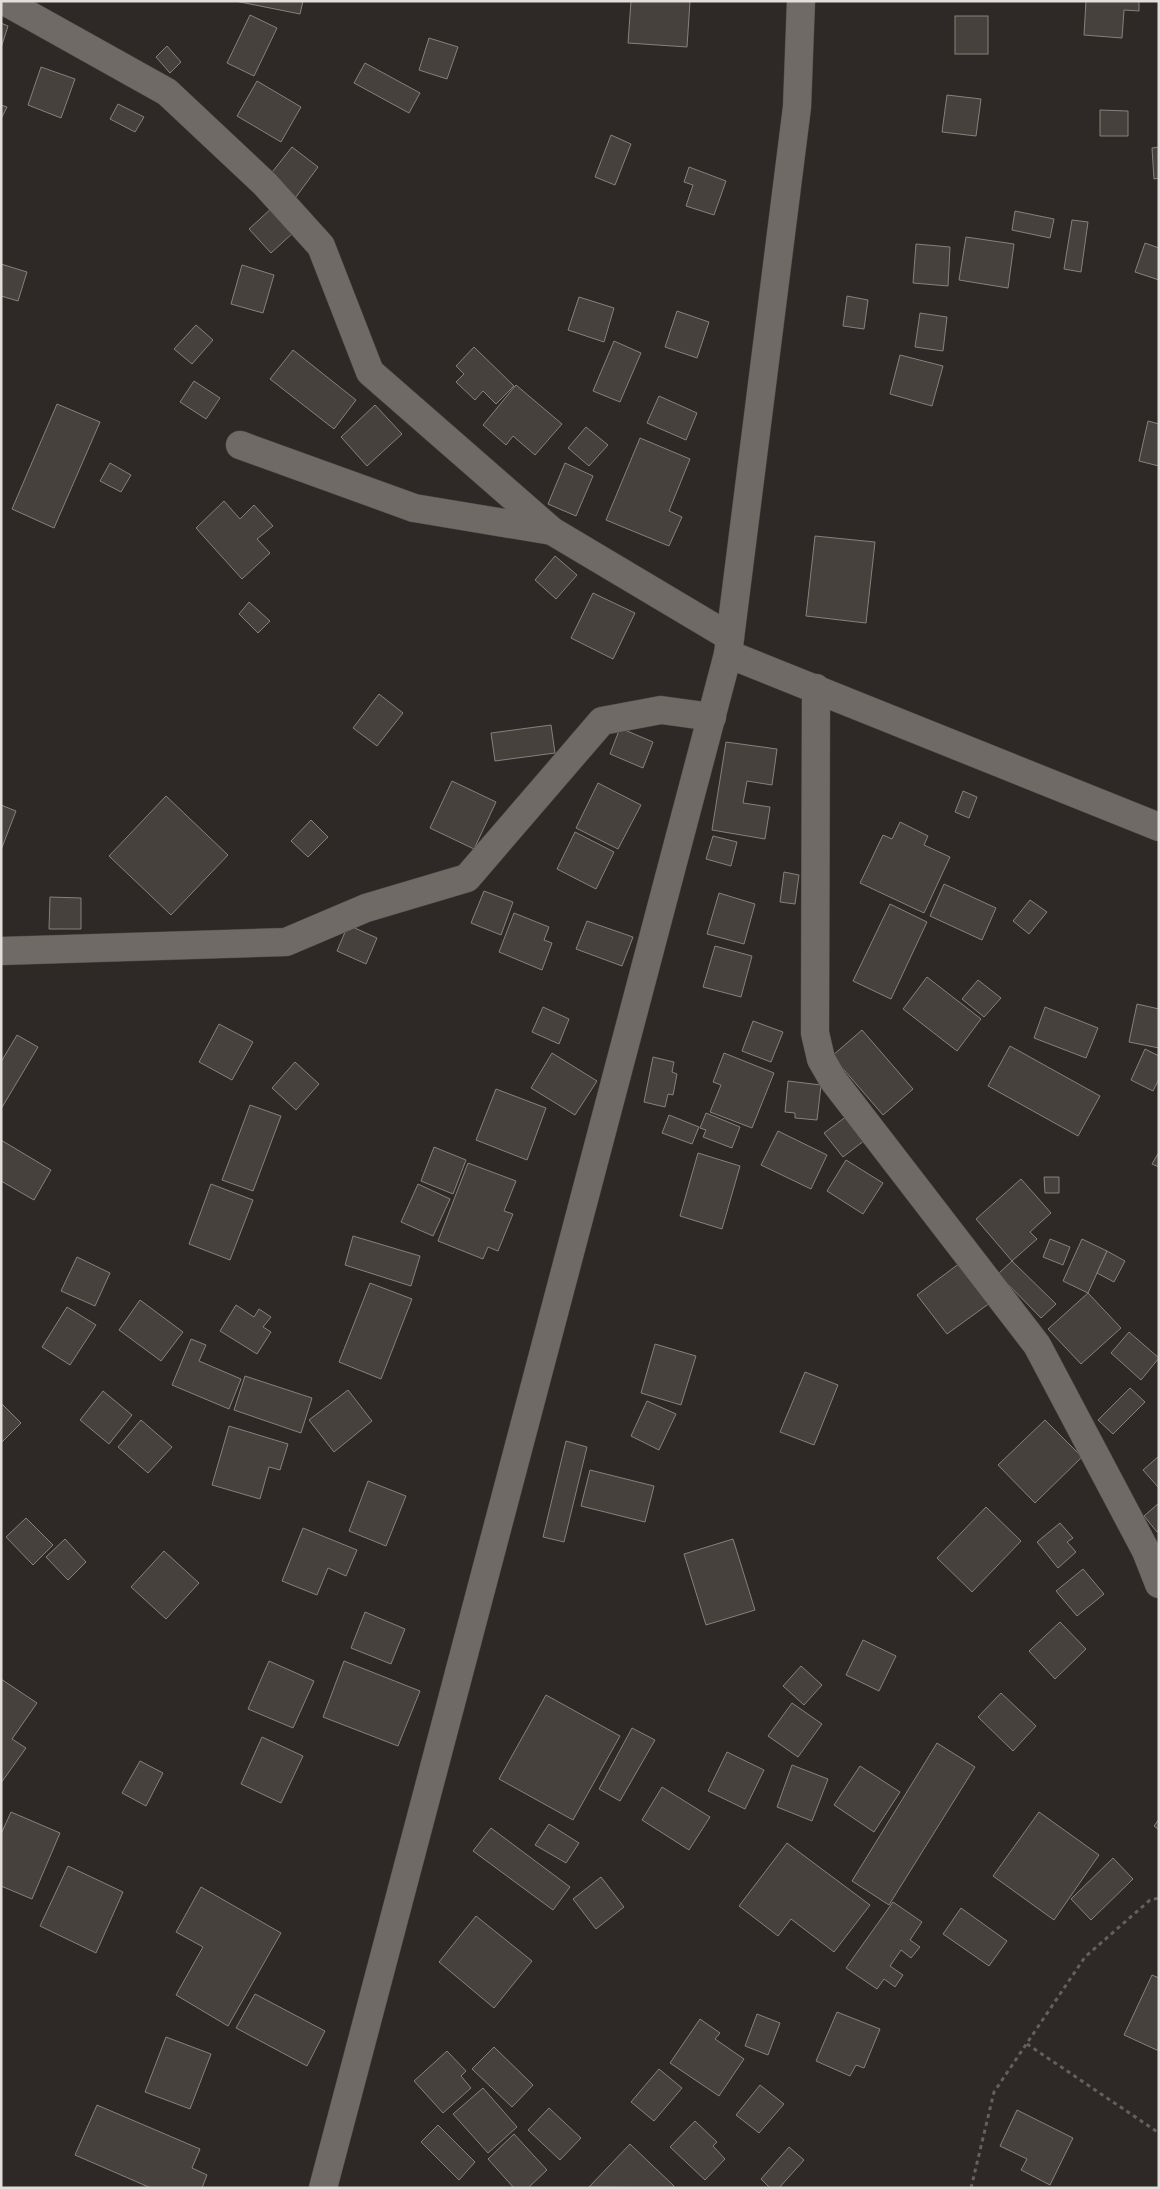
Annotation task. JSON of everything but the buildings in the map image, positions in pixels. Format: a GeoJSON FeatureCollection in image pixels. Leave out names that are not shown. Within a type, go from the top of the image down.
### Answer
{"type":"FeatureCollection","features":[{"type":"Feature","properties":{"kind":"street"},"geometry":{"type":"LineString","coordinates":[[4,1],[167,92],[265,184],[321,246],[370,372],[552,531],[729,645],[816,688],[1159,827]]}},
{"type":"Feature","properties":{"kind":"street"},"geometry":{"type":"LineString","coordinates":[[323,2188],[712,717],[729,645],[797,107],[801,1]]}},
{"type":"Feature","properties":{"kind":"street"},"geometry":{"type":"LineString","coordinates":[[240,445],[414,508],[552,531]]}},
{"type":"Feature","properties":{"kind":"street"},"geometry":{"type":"LineString","coordinates":[[816,688],[815,1033],[821,1059],[833,1080],[1037,1345],[1146,1551],[1159,1584]]}},
{"type":"Feature","properties":{"kind":"street"},"geometry":{"type":"LineString","coordinates":[[1,951],[286,942],[366,908],[467,878],[602,721],[661,710],[712,717]]}},
{"type":"Feature","properties":{"kind":"path"},"geometry":{"type":"LineString","coordinates":[[971,2188],[994,2092],[1085,1957],[1150,1900],[1159,1898]]}},
{"type":"Feature","properties":{"kind":"path"},"geometry":{"type":"LineString","coordinates":[[1027,2044],[1159,2133]]}}]}
